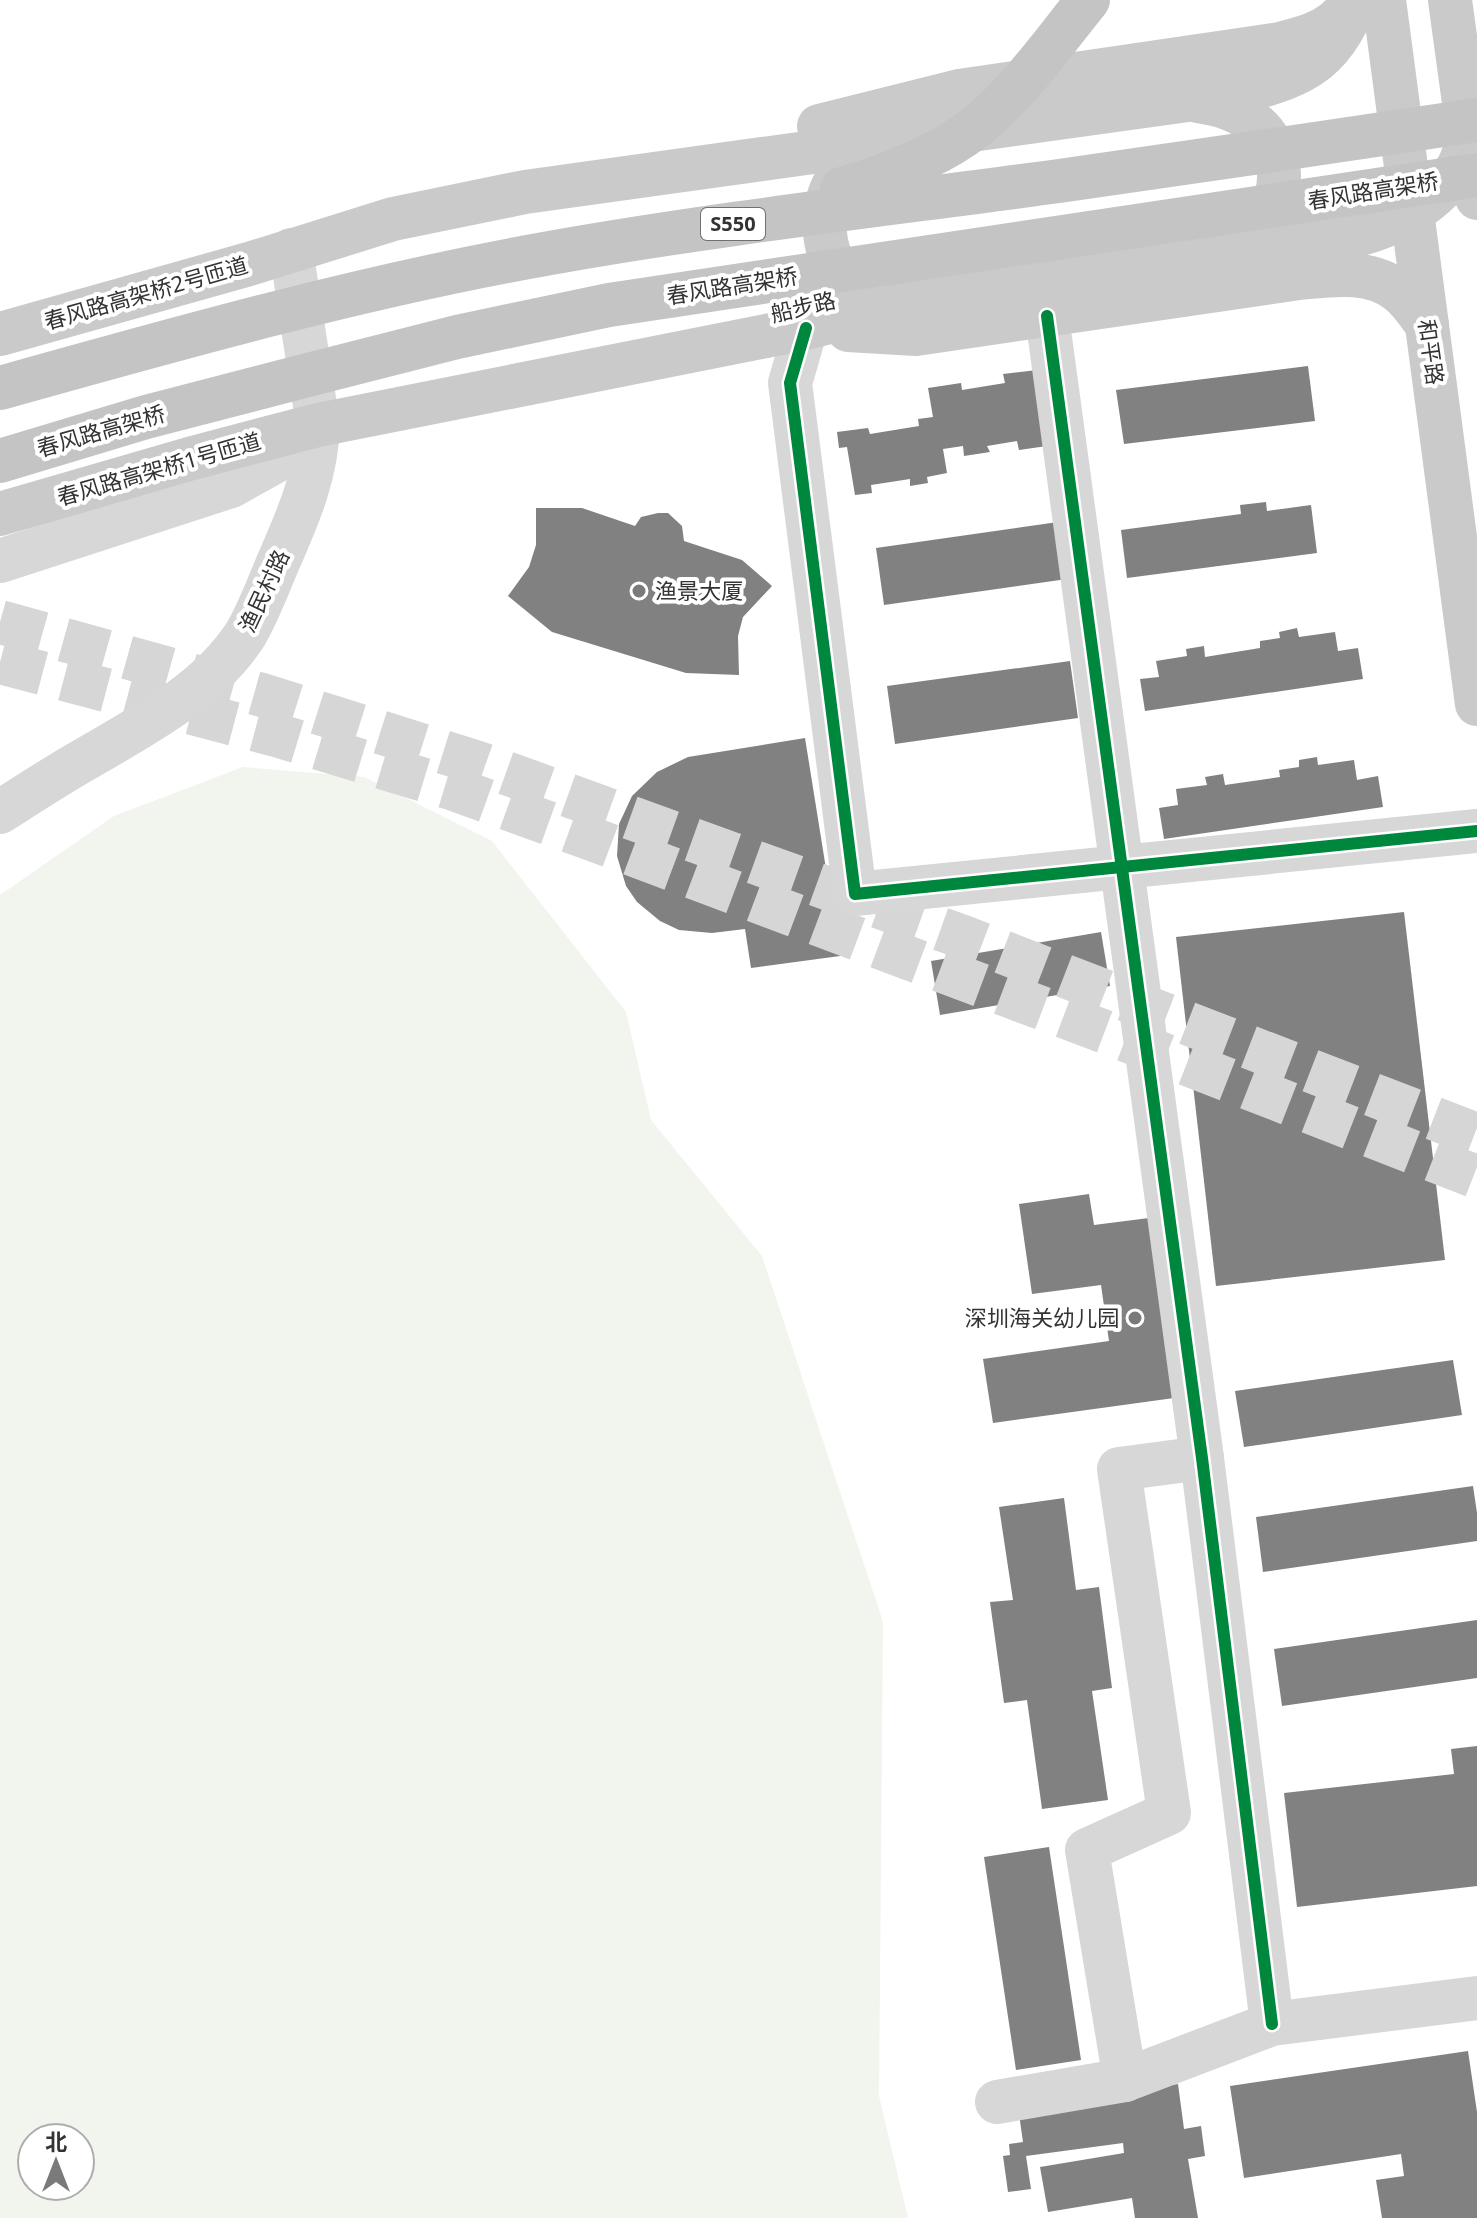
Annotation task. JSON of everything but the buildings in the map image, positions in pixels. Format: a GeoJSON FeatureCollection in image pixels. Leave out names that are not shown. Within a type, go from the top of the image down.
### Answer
{"type":"FeatureCollection","features":[{"type":"Feature","properties":{"kind":"highway"},"geometry":{"type":"LineString","coordinates":[[712,226],[899,171],[954,143],[1020,84],[1088,0]]}},
{"type":"Feature","properties":{"kind":"highway","name":"S550"},"geometry":{"type":"LineString","coordinates":[[0,388],[226,325],[419,279],[548,253],[712,226],[1061,181],[1474,144]]}},
{"type":"Feature","properties":{"kind":"highway","name":"春风路高架桥"},"geometry":{"type":"LineString","coordinates":[[0,461],[146,417],[457,337],[609,305],[1474,144]]}},
{"type":"Feature","properties":{"kind":"main road"},"geometry":{"type":"LineString","coordinates":[[291,250],[393,219],[525,192],[1231,94],[1269,85],[1320,59],[1339,39],[1355,0]]}},
{"type":"Feature","properties":{"kind":"main road"},"geometry":{"type":"LineString","coordinates":[[602,181],[959,91],[1293,41],[1323,30],[1355,0]]}},
{"type":"Feature","properties":{"kind":"main road","name":"和平路"},"geometry":{"type":"LineString","coordinates":[[1384,0],[1477,704]]}},
{"type":"Feature","properties":{"kind":"main road"},"geometry":{"type":"LineString","coordinates":[[1450,0],[1474,144],[1477,198]]}},
{"type":"Feature","properties":{"kind":"main road"},"geometry":{"type":"LineString","coordinates":[[1188,100],[1216,104],[1253,121],[1273,146],[1279,166],[1277,201],[1269,217],[1256,232],[1238,244],[1204,258]]}},
{"type":"Feature","properties":{"kind":"main road"},"geometry":{"type":"LineString","coordinates":[[886,141],[849,165],[836,180],[829,195],[825,217],[826,239],[842,277],[856,289],[880,298],[907,302]]}},
{"type":"Feature","properties":{"kind":"main road","name":"船步路"},"geometry":{"type":"LineString","coordinates":[[318,425],[806,328],[907,302],[1357,235],[1381,229],[1412,213],[1441,188],[1474,144]]}},
{"type":"Feature","properties":{"kind":"main road"},"geometry":{"type":"LineString","coordinates":[[1300,244],[1372,255],[1397,272],[1416,293],[1427,325]]}},
{"type":"Feature","properties":{"kind":"main road","name":"春风路高架桥2号匝道"},"geometry":{"type":"LineString","coordinates":[[0,334],[291,250]]}},
{"type":"Feature","properties":{"kind":"main road"},"geometry":{"type":"LineString","coordinates":[[806,328],[916,334],[1299,278],[1349,275],[1367,277],[1398,291],[1427,325]]}},
{"type":"Feature","properties":{"kind":"main road","name":"春风路高架桥1号匝道"},"geometry":{"type":"LineString","coordinates":[[0,514],[318,425]]}},
{"type":"Feature","properties":{"kind":"street","name":"渔民村路"},"geometry":{"type":"LineString","coordinates":[[0,812],[148,722],[206,679],[231,654],[246,633],[295,524],[317,445],[318,425],[291,250]]}},
{"type":"Feature","properties":{"kind":"street"},"geometry":{"type":"LineString","coordinates":[[1047,316],[1202,1458],[1272,2024]]}},
{"type":"Feature","properties":{"kind":"street"},"geometry":{"type":"LineString","coordinates":[[806,328],[790,383],[855,894],[1477,831]]}},
{"type":"Feature","properties":{"kind":"street"},"geometry":{"type":"LineString","coordinates":[[0,561],[231,486],[274,462],[318,425]]}},
{"type":"Feature","properties":{"kind":"street"},"geometry":{"type":"LineString","coordinates":[[1125,2080],[1087,1850],[1169,1813],[1119,1469],[1202,1458]]}},
{"type":"Feature","properties":{"kind":"street"},"geometry":{"type":"LineString","coordinates":[[997,2102],[1125,2080],[1272,2024],[1477,1998]]}},
{"type":"Feature","properties":{"kind":"shaded area"},"geometry":{"type":"Polygon","coordinates":[[[243,767],[364,777],[492,841],[626,1012],[651,1120],[762,1256],[883,1622],[879,2096],[908,2218],[0,2218],[0,895],[114,816],[243,767]]]}},
{"type":"Feature","properties":{"kind":"tunnel"},"geometry":{"type":"LineString","coordinates":[[0,622],[262,695],[478,763],[966,938],[1477,1135]]}},
{"type":"Feature","properties":{"kind":"tunnel"},"geometry":{"type":"LineString","coordinates":[[0,662],[276,735],[454,789],[1108,1033],[1477,1177]]}},
{"type":"Feature","properties":{"kind":"cycle path"},"geometry":{"type":"LineString","coordinates":[[1047,316],[1202,1458],[1272,2024]]}},
{"type":"Feature","properties":{"kind":"cycle path"},"geometry":{"type":"LineString","coordinates":[[806,328],[790,383],[855,894],[1477,831]]}},
{"type":"Feature","properties":{"kind":"place","name":"渔景大厦"},"geometry":{"type":"Point","coordinates":[639,591]}},
{"type":"Feature","properties":{"kind":"place","name":"深圳海关幼儿园"},"geometry":{"type":"Point","coordinates":[1135,1318]}}]}
